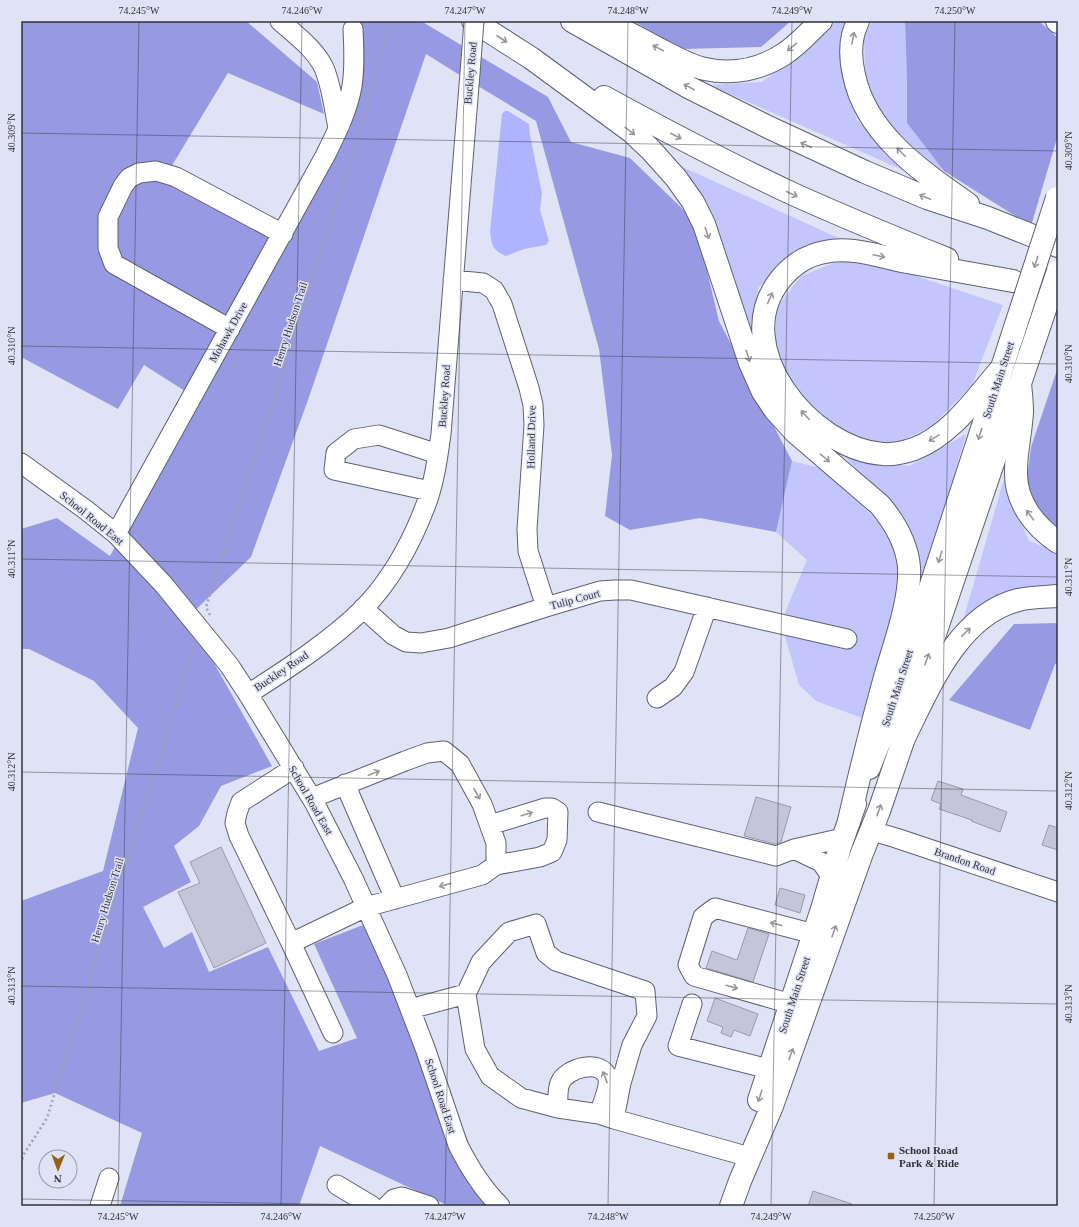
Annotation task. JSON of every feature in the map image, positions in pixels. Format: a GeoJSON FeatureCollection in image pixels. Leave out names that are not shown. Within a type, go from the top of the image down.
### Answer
{"type":"FeatureCollection","features":[{"type":"Feature","properties":{"kind":"main road"},"geometry":{"type":"LineString","coordinates":[[473,21],[530,58],[632,132],[651,150],[676,178],[693,202],[704,224],[750,363],[763,392],[775,410],[796,433],[880,505],[890,517],[901,537],[906,550],[909,577],[908,589],[846,829]]}},
{"type":"Feature","properties":{"kind":"main road"},"geometry":{"type":"LineString","coordinates":[[572,21],[690,88],[768,127],[865,172],[927,198],[988,218],[1058,246]]}},
{"type":"Feature","properties":{"kind":"main road"},"geometry":{"type":"LineString","coordinates":[[606,21],[681,60],[706,69],[724,71],[754,68],[773,60],[791,49],[821,21]]}},
{"type":"Feature","properties":{"kind":"main road"},"geometry":{"type":"LineString","coordinates":[[858,21],[853,36],[851,50],[852,68],[856,86],[862,101],[874,121],[883,133],[914,165],[988,218]]}},
{"type":"Feature","properties":{"kind":"main road"},"geometry":{"type":"LineString","coordinates":[[530,58],[650,122],[794,194],[953,262],[1014,281],[1058,302]]}},
{"type":"Feature","properties":{"kind":"main road","name":"South Main Street"},"geometry":{"type":"LineString","coordinates":[[740,1181],[759,1100],[814,934],[846,829],[882,735],[1057,196]]}},
{"type":"Feature","properties":{"kind":"main road"},"geometry":{"type":"LineString","coordinates":[[1000,370],[955,422],[935,438],[915,448],[899,453],[884,454],[865,451],[841,442],[816,425],[796,406],[784,389],[773,371],[767,355],[763,326],[765,309],[770,296],[784,275],[794,266],[805,259],[824,252],[840,250],[855,251],[906,262],[1014,281]]}},
{"type":"Feature","properties":{"kind":"main road","name":"South Main Street"},"geometry":{"type":"LineString","coordinates":[[731,1206],[772,1106],[862,853],[872,831],[904,738],[922,672],[1058,271]]}},
{"type":"Feature","properties":{"kind":"main road"},"geometry":{"type":"LineString","coordinates":[[1020,384],[1022,412],[1016,469],[1016,481],[1019,495],[1025,509],[1035,522],[1042,530],[1058,542]]}},
{"type":"Feature","properties":{"kind":"main road"},"geometry":{"type":"LineString","coordinates":[[904,738],[934,677],[955,644],[974,625],[984,616],[1017,600],[1058,596]]}},
{"type":"Feature","properties":{"kind":"street"},"geometry":{"type":"LineString","coordinates":[[280,21],[302,39],[316,56],[324,69],[332,92],[338,129]]}},
{"type":"Feature","properties":{"kind":"street","name":"Buckley Road"},"geometry":{"type":"LineString","coordinates":[[248,694],[304,657],[333,635],[363,608],[386,581],[402,556],[417,527],[430,491],[436,469],[441,434],[473,21]]}},
{"type":"Feature","properties":{"kind":"street","name":"Mohawk Drive"},"geometry":{"type":"LineString","coordinates":[[116,534],[283,234],[338,129],[348,102],[352,85],[354,51],[353,29]]}},
{"type":"Feature","properties":{"kind":"street"},"geometry":{"type":"LineString","coordinates":[[230,329],[114,264],[108,248],[108,217],[123,186],[129,178],[139,173],[156,171],[176,177],[283,234]]}},
{"type":"Feature","properties":{"kind":"street","name":"Holland Drive"},"geometry":{"type":"LineString","coordinates":[[453,280],[483,283],[494,290],[502,304],[529,388],[533,405],[534,425],[527,529],[528,551],[546,607]]}},
{"type":"Feature","properties":{"kind":"street"},"geometry":{"type":"LineString","coordinates":[[430,491],[334,470],[336,453],[354,439],[379,435],[438,454]]}},
{"type":"Feature","properties":{"kind":"street","name":"School Road East"},"geometry":{"type":"LineString","coordinates":[[21,463],[86,510],[116,534],[164,585],[229,665],[248,694],[312,798],[353,878],[397,975],[425,1048],[458,1146],[491,1202]]}},
{"type":"Feature","properties":{"kind":"street","name":"Tulip Court"},"geometry":{"type":"LineString","coordinates":[[363,608],[393,635],[406,642],[421,643],[449,638],[600,591],[631,590],[847,639]]}},
{"type":"Feature","properties":{"kind":"street"},"geometry":{"type":"LineString","coordinates":[[657,698],[673,687],[684,672],[707,607]]}},
{"type":"Feature","properties":{"kind":"street"},"geometry":{"type":"LineString","coordinates":[[312,798],[422,755],[444,751],[460,764],[482,804],[496,843],[496,865]]}},
{"type":"Feature","properties":{"kind":"street"},"geometry":{"type":"LineString","coordinates":[[294,768],[241,802],[235,823],[239,836],[292,943],[333,1033]]}},
{"type":"Feature","properties":{"kind":"street"},"geometry":{"type":"LineString","coordinates":[[346,784],[395,899]]}},
{"type":"Feature","properties":{"kind":"street"},"geometry":{"type":"LineString","coordinates":[[292,943],[366,907],[482,875],[496,865],[540,857],[552,852],[557,840],[558,812],[552,808],[545,808],[490,825]]}},
{"type":"Feature","properties":{"kind":"street"},"geometry":{"type":"LineString","coordinates":[[598,812],[776,856],[846,829]]}},
{"type":"Feature","properties":{"kind":"street","name":"Brandon Road"},"geometry":{"type":"LineString","coordinates":[[872,831],[1058,892]]}},
{"type":"Feature","properties":{"kind":"street"},"geometry":{"type":"LineString","coordinates":[[794,849],[821,862],[832,877]]}},
{"type":"Feature","properties":{"kind":"street"},"geometry":{"type":"LineString","coordinates":[[791,1004],[694,976],[688,965],[703,917],[715,908],[814,934]]}},
{"type":"Feature","properties":{"kind":"street"},"geometry":{"type":"LineString","coordinates":[[606,1116],[621,1083],[632,1045],[647,1016],[645,991],[556,961],[546,953],[536,924],[509,932],[481,962],[466,994],[475,1049],[490,1076],[520,1098],[558,1108],[606,1116],[746,1156]]}},
{"type":"Feature","properties":{"kind":"street"},"geometry":{"type":"LineString","coordinates":[[410,1009],[466,994]]}},
{"type":"Feature","properties":{"kind":"street"},"geometry":{"type":"LineString","coordinates":[[692,1004],[678,1046],[769,1069]]}},
{"type":"Feature","properties":{"kind":"street"},"geometry":{"type":"LineString","coordinates":[[558,1108],[560,1083],[565,1075],[583,1068],[594,1066],[603,1070],[608,1079],[606,1116]]}},
{"type":"Feature","properties":{"kind":"street"},"geometry":{"type":"LineString","coordinates":[[100,1206],[109,1178]]}},
{"type":"Feature","properties":{"kind":"street"},"geometry":{"type":"LineString","coordinates":[[337,1185],[372,1206]]}},
{"type":"Feature","properties":{"kind":"street"},"geometry":{"type":"LineString","coordinates":[[387,1206],[394,1199],[402,1197],[429,1206]]}},
{"type":"Feature","properties":{"kind":"path","name":"Henry Hudson Trail"},"geometry":{"type":"LineString","coordinates":[[211,619],[206,607],[357,143],[392,21]]}},
{"type":"Feature","properties":{"kind":"path","name":"Henry Hudson Trail"},"geometry":{"type":"LineString","coordinates":[[21,1164],[24,1154],[47,1118],[196,642]]}},
{"type":"Feature","properties":{"kind":"shaded area"},"geometry":{"type":"Polygon","coordinates":[[[21,21],[246,21],[317,82],[324,114],[228,73],[168,172],[280,235],[359,95],[356,21],[421,21],[548,97],[571,142],[630,158],[695,221],[719,321],[792,461],[776,532],[700,518],[630,530],[605,516],[612,455],[599,349],[536,121],[426,54],[308,400],[251,557],[188,617],[272,766],[221,786],[199,826],[174,846],[191,882],[143,907],[164,948],[192,932],[209,972],[268,947],[319,1051],[357,1038],[314,944],[363,925],[428,1049],[493,1199],[487,1206],[449,1206],[320,1146],[299,1206],[120,1206],[142,1133],[55,1093],[21,1103],[21,901],[103,871],[138,728],[94,681],[29,649],[21,649],[21,529],[57,518],[110,556],[196,398],[144,365],[118,409],[21,357],[21,21]]]}},
{"type":"Feature","properties":{"kind":"shaded area"},"geometry":{"type":"Polygon","coordinates":[[[633,21],[791,21],[761,47],[683,49],[633,21]]]}},
{"type":"Feature","properties":{"kind":"shaded area"},"geometry":{"type":"Polygon","coordinates":[[[836,21],[851,21],[839,54],[857,120],[903,170],[709,85],[762,82],[820,37],[836,21]]]}},
{"type":"Feature","properties":{"kind":"shaded area"},"geometry":{"type":"Polygon","coordinates":[[[872,21],[905,21],[907,123],[944,171],[914,152],[866,100],[864,39],[872,21]]]}},
{"type":"Feature","properties":{"kind":"shaded area"},"geometry":{"type":"Polygon","coordinates":[[[905,21],[1039,21],[1058,38],[1058,135],[1031,226],[944,171],[907,123],[905,21]]]}},
{"type":"Feature","properties":{"kind":"shaded area"},"geometry":{"type":"Polygon","coordinates":[[[505,111],[508,111],[529,124],[542,194],[540,210],[549,241],[546,245],[524,249],[506,256],[495,249],[491,240],[490,232],[502,114],[505,111]]]}},
{"type":"Feature","properties":{"kind":"shaded area"},"geometry":{"type":"Polygon","coordinates":[[[678,165],[852,244],[794,255],[758,288],[753,344],[721,239],[700,199],[678,165]]]}},
{"type":"Feature","properties":{"kind":"shaded area"},"geometry":{"type":"Polygon","coordinates":[[[836,262],[874,262],[1003,305],[972,385],[931,427],[894,444],[842,436],[791,387],[774,345],[777,307],[801,276],[836,262]]]}},
{"type":"Feature","properties":{"kind":"shaded area"},"geometry":{"type":"Polygon","coordinates":[[[1058,367],[1058,530],[1025,495],[1031,447],[1058,367]]]}},
{"type":"Feature","properties":{"kind":"shaded area"},"geometry":{"type":"Polygon","coordinates":[[[966,434],[923,586],[910,532],[895,508],[846,458],[909,466],[966,434]]]}},
{"type":"Feature","properties":{"kind":"shaded area"},"geometry":{"type":"Polygon","coordinates":[[[792,461],[829,470],[886,530],[901,566],[888,640],[862,718],[816,701],[799,685],[781,622],[807,560],[776,532],[792,461]]]}},
{"type":"Feature","properties":{"kind":"shaded area"},"geometry":{"type":"Polygon","coordinates":[[[1004,479],[1029,541],[1058,552],[1058,591],[962,624],[1004,479]]]}},
{"type":"Feature","properties":{"kind":"shaded area"},"geometry":{"type":"Polygon","coordinates":[[[1058,623],[1058,663],[1055,664],[1030,730],[949,700],[1014,624],[1058,623]]]}},
{"type":"Feature","properties":{"kind":"building"},"geometry":{"type":"Polygon","coordinates":[[[938,781],[963,789],[961,795],[1007,812],[1000,832],[971,821],[972,820],[939,809],[941,804],[931,800],[938,781]]]}},
{"type":"Feature","properties":{"kind":"building"},"geometry":{"type":"Polygon","coordinates":[[[756,797],[791,807],[781,842],[775,844],[744,836],[756,797]]]}},
{"type":"Feature","properties":{"kind":"building"},"geometry":{"type":"Polygon","coordinates":[[[1049,825],[1058,828],[1058,850],[1042,845],[1049,825]]]}},
{"type":"Feature","properties":{"kind":"building"},"geometry":{"type":"Polygon","coordinates":[[[221,847],[266,943],[214,968],[178,892],[200,883],[190,862],[221,847]]]}},
{"type":"Feature","properties":{"kind":"building"},"geometry":{"type":"Polygon","coordinates":[[[780,888],[805,895],[800,913],[775,905],[780,888]]]}},
{"type":"Feature","properties":{"kind":"building"},"geometry":{"type":"Polygon","coordinates":[[[748,928],[769,934],[753,982],[706,968],[712,951],[737,960],[748,928]]]}},
{"type":"Feature","properties":{"kind":"building"},"geometry":{"type":"Polygon","coordinates":[[[715,998],[758,1014],[750,1036],[734,1030],[731,1037],[721,1033],[723,1027],[707,1021],[715,998]]]}},
{"type":"Feature","properties":{"kind":"building"},"geometry":{"type":"Polygon","coordinates":[[[813,1191],[852,1204],[851,1206],[808,1206],[813,1191]]]}},
{"type":"Feature","properties":{"kind":"place","name":"School Road Park & Ride"},"geometry":{"type":"Point","coordinates":[891,1156]}}]}
